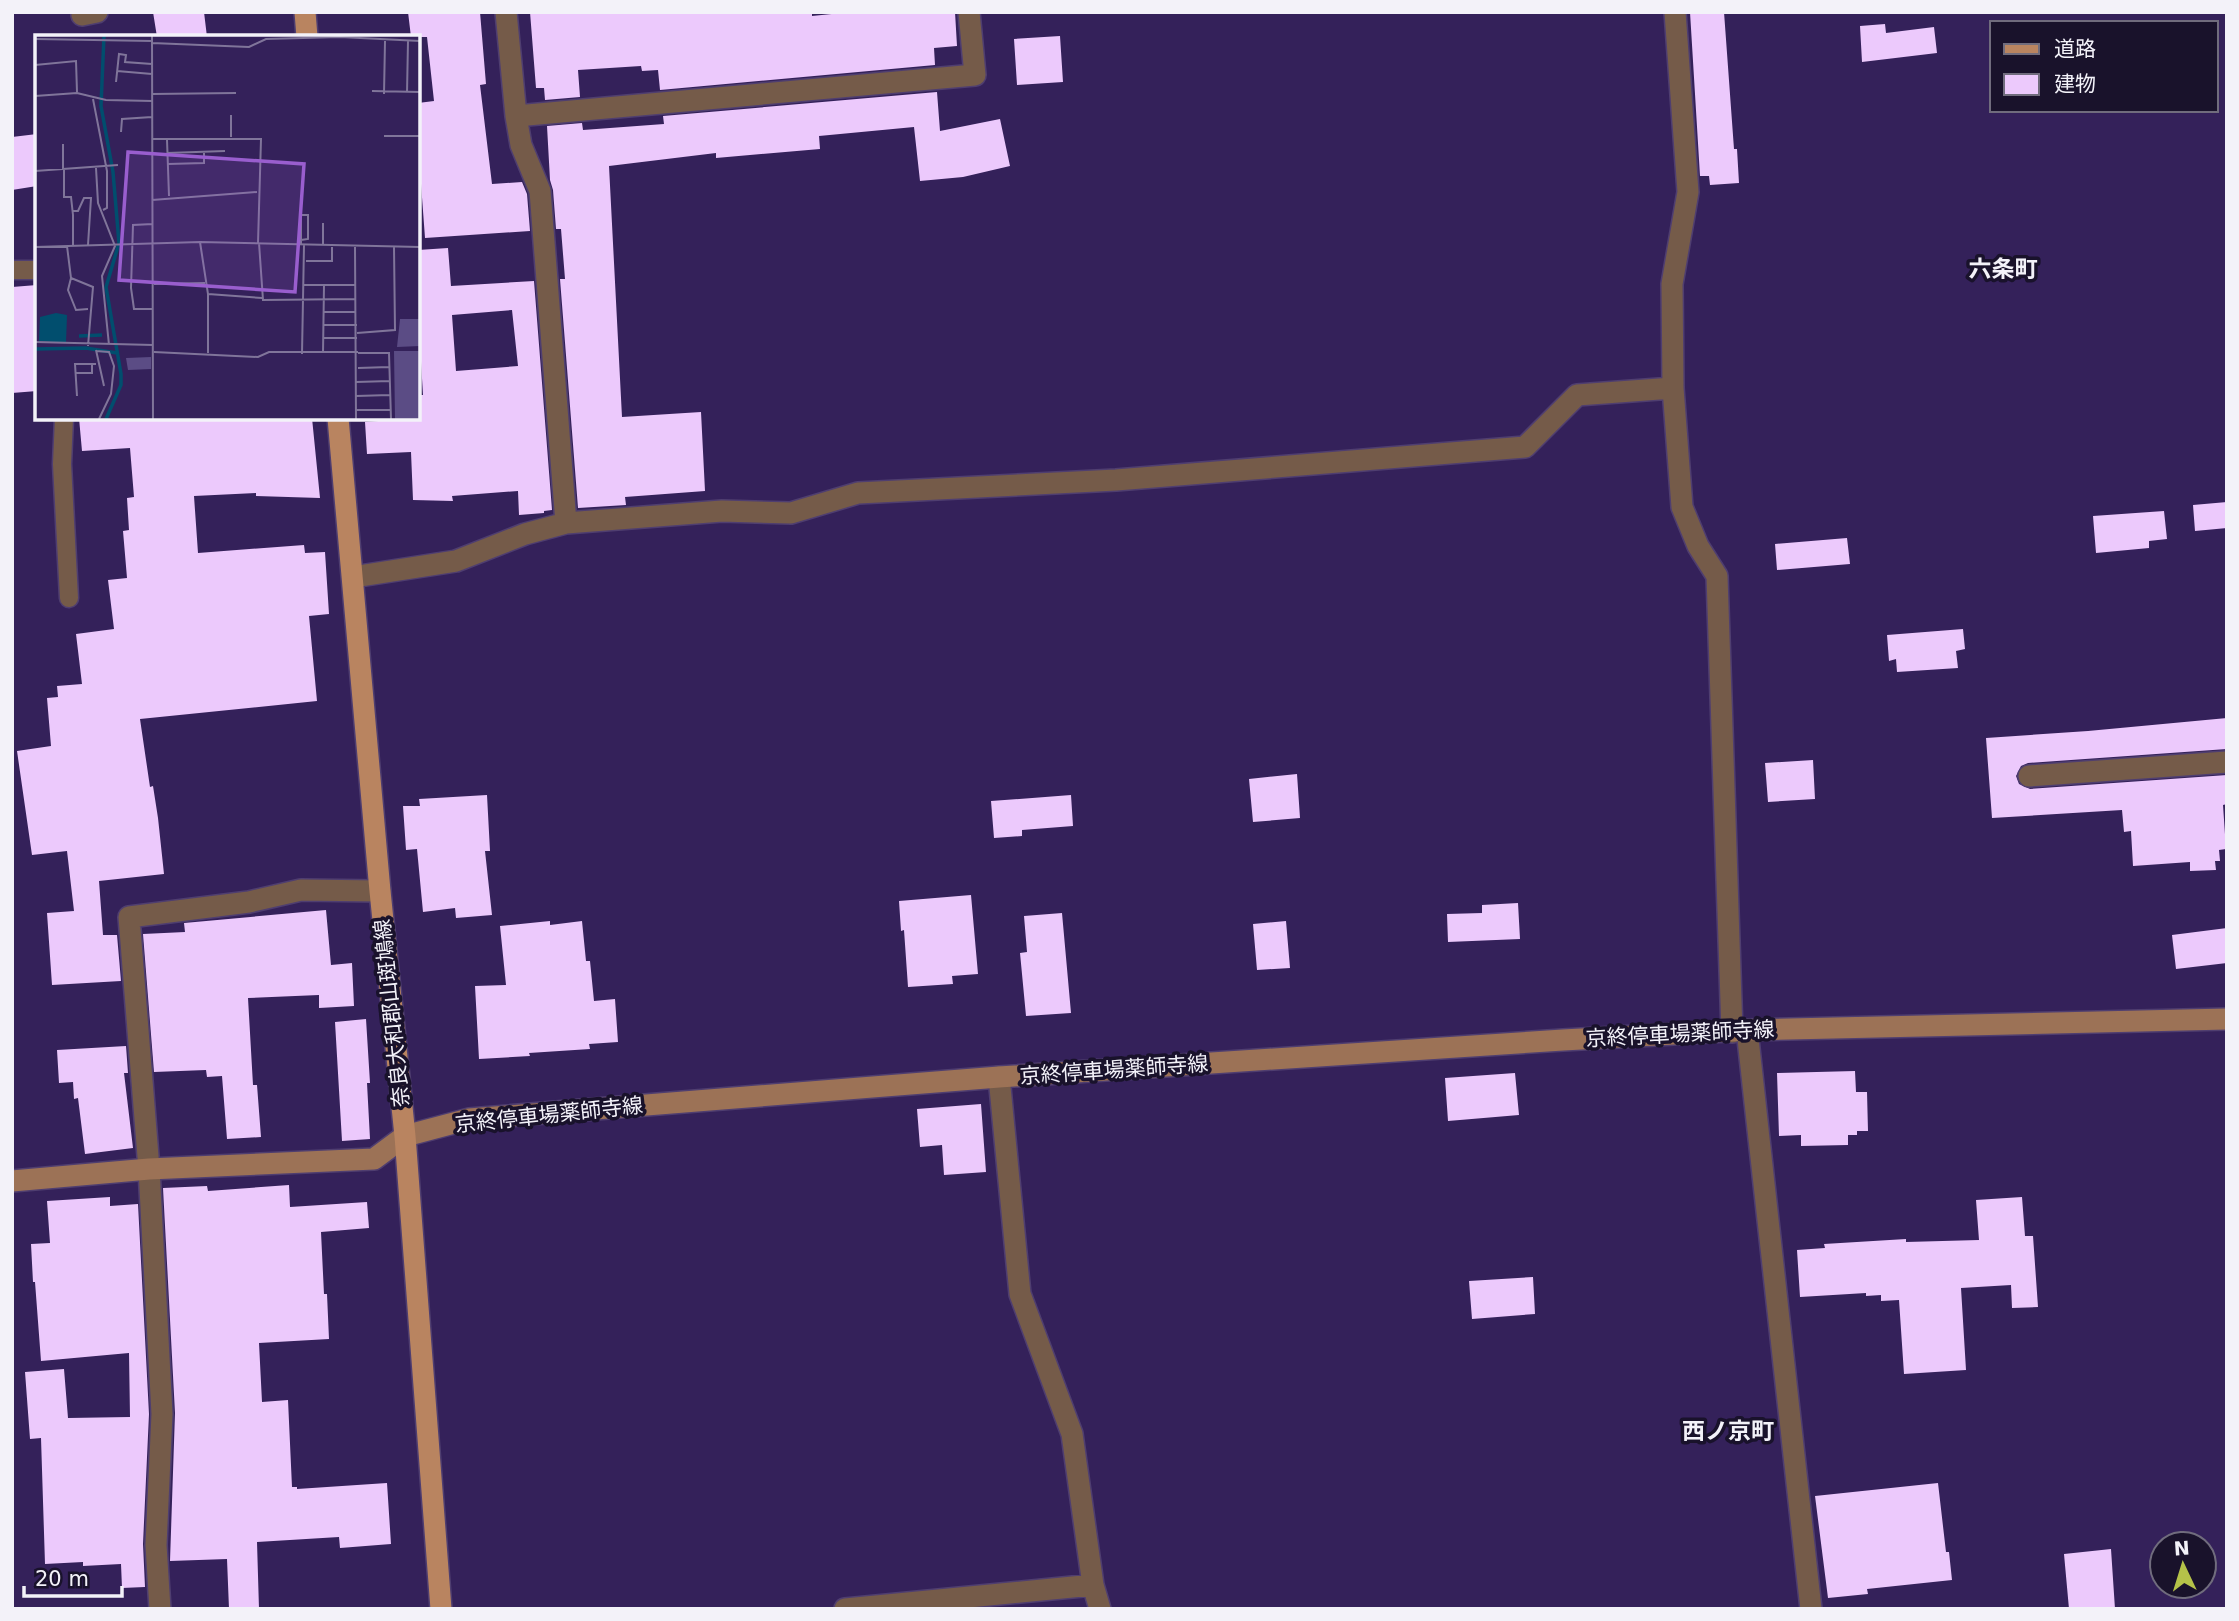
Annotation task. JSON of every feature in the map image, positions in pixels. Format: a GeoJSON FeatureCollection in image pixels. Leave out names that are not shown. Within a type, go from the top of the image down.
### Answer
{"type":"FeatureCollection","features":[{"type":"Feature","properties":{"kind":"main road"},"geometry":{"type":"LineString","coordinates":[[305,12],[307,35]]}},
{"type":"Feature","properties":{"kind":"main road","name":"奈良大和郡山斑鳩線"},"geometry":{"type":"LineString","coordinates":[[338,420],[380,891],[405,1136],[441,1609]]}},
{"type":"Feature","properties":{"kind":"main road","name":"京終停車場薬師寺線"},"geometry":{"type":"LineString","coordinates":[[15,1181],[149,1169],[374,1158],[405,1136],[469,1119],[999,1077],[1740,1031],[2227,1019]]}},
{"type":"Feature","properties":{"kind":"street"},"geometry":{"type":"LineString","coordinates":[[506,12],[521,145],[540,191],[566,523]]}},
{"type":"Feature","properties":{"kind":"street"},"geometry":{"type":"LineString","coordinates":[[516,116],[975,75],[969,12]]}},
{"type":"Feature","properties":{"kind":"street"},"geometry":{"type":"LineString","coordinates":[[1675,12],[1688,192],[1672,284],[1673,388],[1682,507],[1698,546],[1717,576],[1740,1031],[1811,1609]]}},
{"type":"Feature","properties":{"kind":"street"},"geometry":{"type":"LineString","coordinates":[[353,577],[456,561],[525,534],[566,523],[722,511],[791,513],[858,493],[1115,480],[1525,447],[1577,395],[1673,388]]}},
{"type":"Feature","properties":{"kind":"street"},"geometry":{"type":"LineString","coordinates":[[2029,776],[2227,762]]}},
{"type":"Feature","properties":{"kind":"street"},"geometry":{"type":"LineString","coordinates":[[160,1609],[156,1545],[162,1414],[149,1169],[129,917],[249,902],[301,891],[380,891]]}},
{"type":"Feature","properties":{"kind":"street"},"geometry":{"type":"LineString","coordinates":[[999,1077],[1020,1294],[1072,1434],[1093,1585],[1100,1609]]}},
{"type":"Feature","properties":{"kind":"street"},"geometry":{"type":"LineString","coordinates":[[845,1609],[1093,1585]]}},
{"type":"Feature","properties":{"kind":"lane"},"geometry":{"type":"LineString","coordinates":[[12,270],[35,270]]}},
{"type":"Feature","properties":{"kind":"lane"},"geometry":{"type":"LineString","coordinates":[[64,420],[62,464],[69,598]]}},
{"type":"Feature","properties":{"kind":"building"},"geometry":{"type":"Polygon","coordinates":[[[153,12],[204,12],[207,35],[157,35],[153,12]]]}},
{"type":"Feature","properties":{"kind":"building"},"geometry":{"type":"Polygon","coordinates":[[[408,12],[480,12],[486,84],[480,85],[492,184],[522,182],[527,194],[530,231],[425,238],[420,170],[420,103],[434,101],[427,37],[411,35],[408,12]]]}},
{"type":"Feature","properties":{"kind":"building"},"geometry":{"type":"Polygon","coordinates":[[[530,12],[812,12],[812,16],[851,12],[955,12],[957,46],[934,48],[935,65],[660,90],[658,70],[642,71],[641,66],[578,70],[580,97],[545,100],[544,88],[536,88],[530,12]]]}},
{"type":"Feature","properties":{"kind":"building"},"geometry":{"type":"Polygon","coordinates":[[[1690,12],[1724,12],[1739,183],[1710,185],[1709,176],[1700,176],[1690,12]]]}},
{"type":"Feature","properties":{"kind":"building"},"geometry":{"type":"Polygon","coordinates":[[[1885,24],[1886,33],[1934,27],[1937,53],[1862,62],[1860,26],[1885,24]]]}},
{"type":"Feature","properties":{"kind":"building"},"geometry":{"type":"Polygon","coordinates":[[[1060,36],[1063,82],[1017,85],[1014,39],[1060,36]]]}},
{"type":"Feature","properties":{"kind":"building"},"geometry":{"type":"Polygon","coordinates":[[[937,92],[940,131],[1000,119],[1010,166],[963,177],[920,181],[914,127],[819,136],[820,149],[716,158],[716,153],[609,166],[622,417],[701,412],[705,491],[625,497],[626,505],[578,508],[560,279],[565,279],[561,229],[556,229],[547,126],[582,123],[583,130],[664,124],[663,116],[937,92]]]}},
{"type":"Feature","properties":{"kind":"building"},"geometry":{"type":"Polygon","coordinates":[[[35,134],[35,186],[12,190],[12,137],[35,134]]]}},
{"type":"Feature","properties":{"kind":"building"},"geometry":{"type":"Polygon","coordinates":[[[448,248],[451,286],[534,281],[552,510],[519,515],[518,491],[452,496],[453,501],[413,500],[411,452],[367,454],[365,422],[420,420],[420,395],[423,395],[420,250],[448,248]],[[512,310],[452,315],[456,371],[518,366],[512,310]]]}},
{"type":"Feature","properties":{"kind":"building"},"geometry":{"type":"Polygon","coordinates":[[[35,285],[35,391],[12,393],[12,287],[35,285]]]}},
{"type":"Feature","properties":{"kind":"building"},"geometry":{"type":"Polygon","coordinates":[[[79,420],[312,420],[320,498],[256,496],[256,493],[194,496],[198,553],[304,545],[305,553],[325,552],[329,614],[309,616],[317,701],[140,719],[150,787],[153,786],[158,818],[164,874],[99,881],[103,935],[117,935],[121,981],[52,985],[47,913],[74,911],[67,851],[32,855],[17,751],[51,746],[47,698],[58,697],[57,686],[82,684],[76,634],[114,629],[108,580],[127,578],[123,531],[129,530],[127,498],[134,497],[130,448],[82,451],[79,420]]]}},
{"type":"Feature","properties":{"kind":"building"},"geometry":{"type":"Polygon","coordinates":[[[2227,502],[2227,528],[2195,531],[2193,505],[2227,502]]]}},
{"type":"Feature","properties":{"kind":"building"},"geometry":{"type":"Polygon","coordinates":[[[2164,511],[2167,539],[2149,541],[2149,548],[2096,553],[2093,516],[2164,511]]]}},
{"type":"Feature","properties":{"kind":"building"},"geometry":{"type":"Polygon","coordinates":[[[1847,538],[1850,564],[1777,570],[1775,544],[1847,538]]]}},
{"type":"Feature","properties":{"kind":"building"},"geometry":{"type":"Polygon","coordinates":[[[1963,629],[1965,649],[1956,651],[1958,668],[1897,672],[1896,659],[1889,661],[1887,635],[1963,629]]]}},
{"type":"Feature","properties":{"kind":"building"},"geometry":{"type":"Polygon","coordinates":[[[2227,718],[2227,749],[2028,763],[2021,766],[2016,776],[2019,784],[2030,789],[2227,775],[2227,804],[2223,805],[2226,849],[2219,850],[2220,861],[2215,861],[2216,870],[2190,871],[2190,862],[2133,866],[2131,831],[2124,832],[2122,810],[1992,818],[1986,738],[2227,718]]]}},
{"type":"Feature","properties":{"kind":"building"},"geometry":{"type":"Polygon","coordinates":[[[1813,760],[1815,799],[1768,802],[1765,763],[1813,760]]]}},
{"type":"Feature","properties":{"kind":"building"},"geometry":{"type":"Polygon","coordinates":[[[1297,774],[1300,818],[1253,822],[1249,779],[1297,774]]]}},
{"type":"Feature","properties":{"kind":"building"},"geometry":{"type":"Polygon","coordinates":[[[487,795],[490,851],[485,851],[492,915],[456,918],[455,908],[423,912],[417,849],[406,850],[403,806],[420,806],[419,799],[487,795]]]}},
{"type":"Feature","properties":{"kind":"building"},"geometry":{"type":"Polygon","coordinates":[[[1071,795],[1073,826],[1022,830],[1022,836],[994,838],[991,801],[1071,795]]]}},
{"type":"Feature","properties":{"kind":"building"},"geometry":{"type":"Polygon","coordinates":[[[971,895],[978,974],[952,976],[953,984],[908,987],[899,901],[971,895]]]}},
{"type":"Feature","properties":{"kind":"building"},"geometry":{"type":"Polygon","coordinates":[[[1518,903],[1520,939],[1448,942],[1447,914],[1482,913],[1482,905],[1518,903]]]}},
{"type":"Feature","properties":{"kind":"building"},"geometry":{"type":"Polygon","coordinates":[[[326,910],[331,965],[352,963],[354,1006],[319,1008],[319,995],[248,998],[253,1085],[257,1085],[261,1137],[227,1139],[222,1076],[207,1077],[206,1070],[154,1072],[143,934],[185,932],[184,923],[326,910]]]}},
{"type":"Feature","properties":{"kind":"building"},"geometry":{"type":"Polygon","coordinates":[[[1062,913],[1071,1013],[1026,1016],[1020,953],[1027,952],[1024,916],[1062,913]]]}},
{"type":"Feature","properties":{"kind":"building"},"geometry":{"type":"Polygon","coordinates":[[[550,921],[550,925],[582,921],[594,1001],[615,999],[618,1042],[589,1044],[590,1049],[479,1059],[475,986],[506,985],[500,926],[550,921]]]}},
{"type":"Feature","properties":{"kind":"building"},"geometry":{"type":"Polygon","coordinates":[[[1286,921],[1290,968],[1257,970],[1253,924],[1286,921]]]}},
{"type":"Feature","properties":{"kind":"building"},"geometry":{"type":"Polygon","coordinates":[[[2227,928],[2227,963],[2176,969],[2172,935],[2227,928]]]}},
{"type":"Feature","properties":{"kind":"building"},"geometry":{"type":"Polygon","coordinates":[[[366,1019],[370,1139],[342,1141],[335,1022],[366,1019]]]}},
{"type":"Feature","properties":{"kind":"building"},"geometry":{"type":"Polygon","coordinates":[[[126,1046],[128,1073],[124,1073],[133,1148],[85,1154],[78,1098],[74,1099],[73,1082],[59,1083],[57,1050],[126,1046]]]}},
{"type":"Feature","properties":{"kind":"building"},"geometry":{"type":"Polygon","coordinates":[[[1855,1071],[1856,1092],[1867,1092],[1868,1131],[1857,1131],[1857,1135],[1848,1135],[1848,1145],[1801,1146],[1801,1135],[1779,1136],[1777,1073],[1855,1071]]]}},
{"type":"Feature","properties":{"kind":"building"},"geometry":{"type":"Polygon","coordinates":[[[1515,1073],[1519,1115],[1448,1121],[1445,1078],[1515,1073]]]}},
{"type":"Feature","properties":{"kind":"building"},"geometry":{"type":"Polygon","coordinates":[[[981,1104],[986,1172],[944,1175],[942,1145],[920,1147],[917,1109],[981,1104]]]}},
{"type":"Feature","properties":{"kind":"building"},"geometry":{"type":"Polygon","coordinates":[[[289,1185],[290,1207],[367,1202],[369,1228],[321,1232],[329,1339],[259,1343],[262,1402],[288,1400],[292,1487],[297,1489],[387,1483],[391,1544],[340,1548],[339,1537],[257,1542],[259,1609],[229,1609],[227,1559],[170,1561],[175,1413],[163,1188],[207,1186],[208,1191],[289,1185]]]}},
{"type":"Feature","properties":{"kind":"building"},"geometry":{"type":"Polygon","coordinates":[[[110,1197],[110,1206],[138,1204],[149,1414],[143,1544],[145,1587],[122,1588],[121,1564],[45,1564],[41,1438],[30,1439],[25,1372],[64,1369],[68,1418],[130,1417],[129,1353],[41,1361],[33,1282],[31,1244],[50,1243],[47,1201],[110,1197]]]}},
{"type":"Feature","properties":{"kind":"building"},"geometry":{"type":"Polygon","coordinates":[[[2022,1197],[2025,1236],[2033,1236],[2038,1307],[2012,1308],[2011,1285],[1961,1288],[1966,1370],[1904,1374],[1899,1300],[1881,1301],[1881,1295],[1866,1296],[1866,1293],[1800,1297],[1797,1250],[1825,1248],[1824,1244],[1906,1239],[1906,1242],[1979,1240],[1976,1200],[2022,1197]]]}},
{"type":"Feature","properties":{"kind":"building"},"geometry":{"type":"Polygon","coordinates":[[[1533,1277],[1535,1314],[1472,1319],[1469,1281],[1533,1277]]]}},
{"type":"Feature","properties":{"kind":"building"},"geometry":{"type":"Polygon","coordinates":[[[1938,1483],[1952,1580],[1867,1589],[1868,1594],[1828,1598],[1815,1496],[1938,1483]]]}},
{"type":"Feature","properties":{"kind":"building"},"geometry":{"type":"Polygon","coordinates":[[[2111,1549],[2115,1609],[2069,1609],[2064,1554],[2111,1549]]]}},
{"type":"Feature","properties":{"kind":"district","name":"六条町"},"geometry":{"type":"Point","coordinates":[2003,269]}},
{"type":"Feature","properties":{"kind":"district","name":"西ノ京町"},"geometry":{"type":"Point","coordinates":[1728,1431]}}]}
